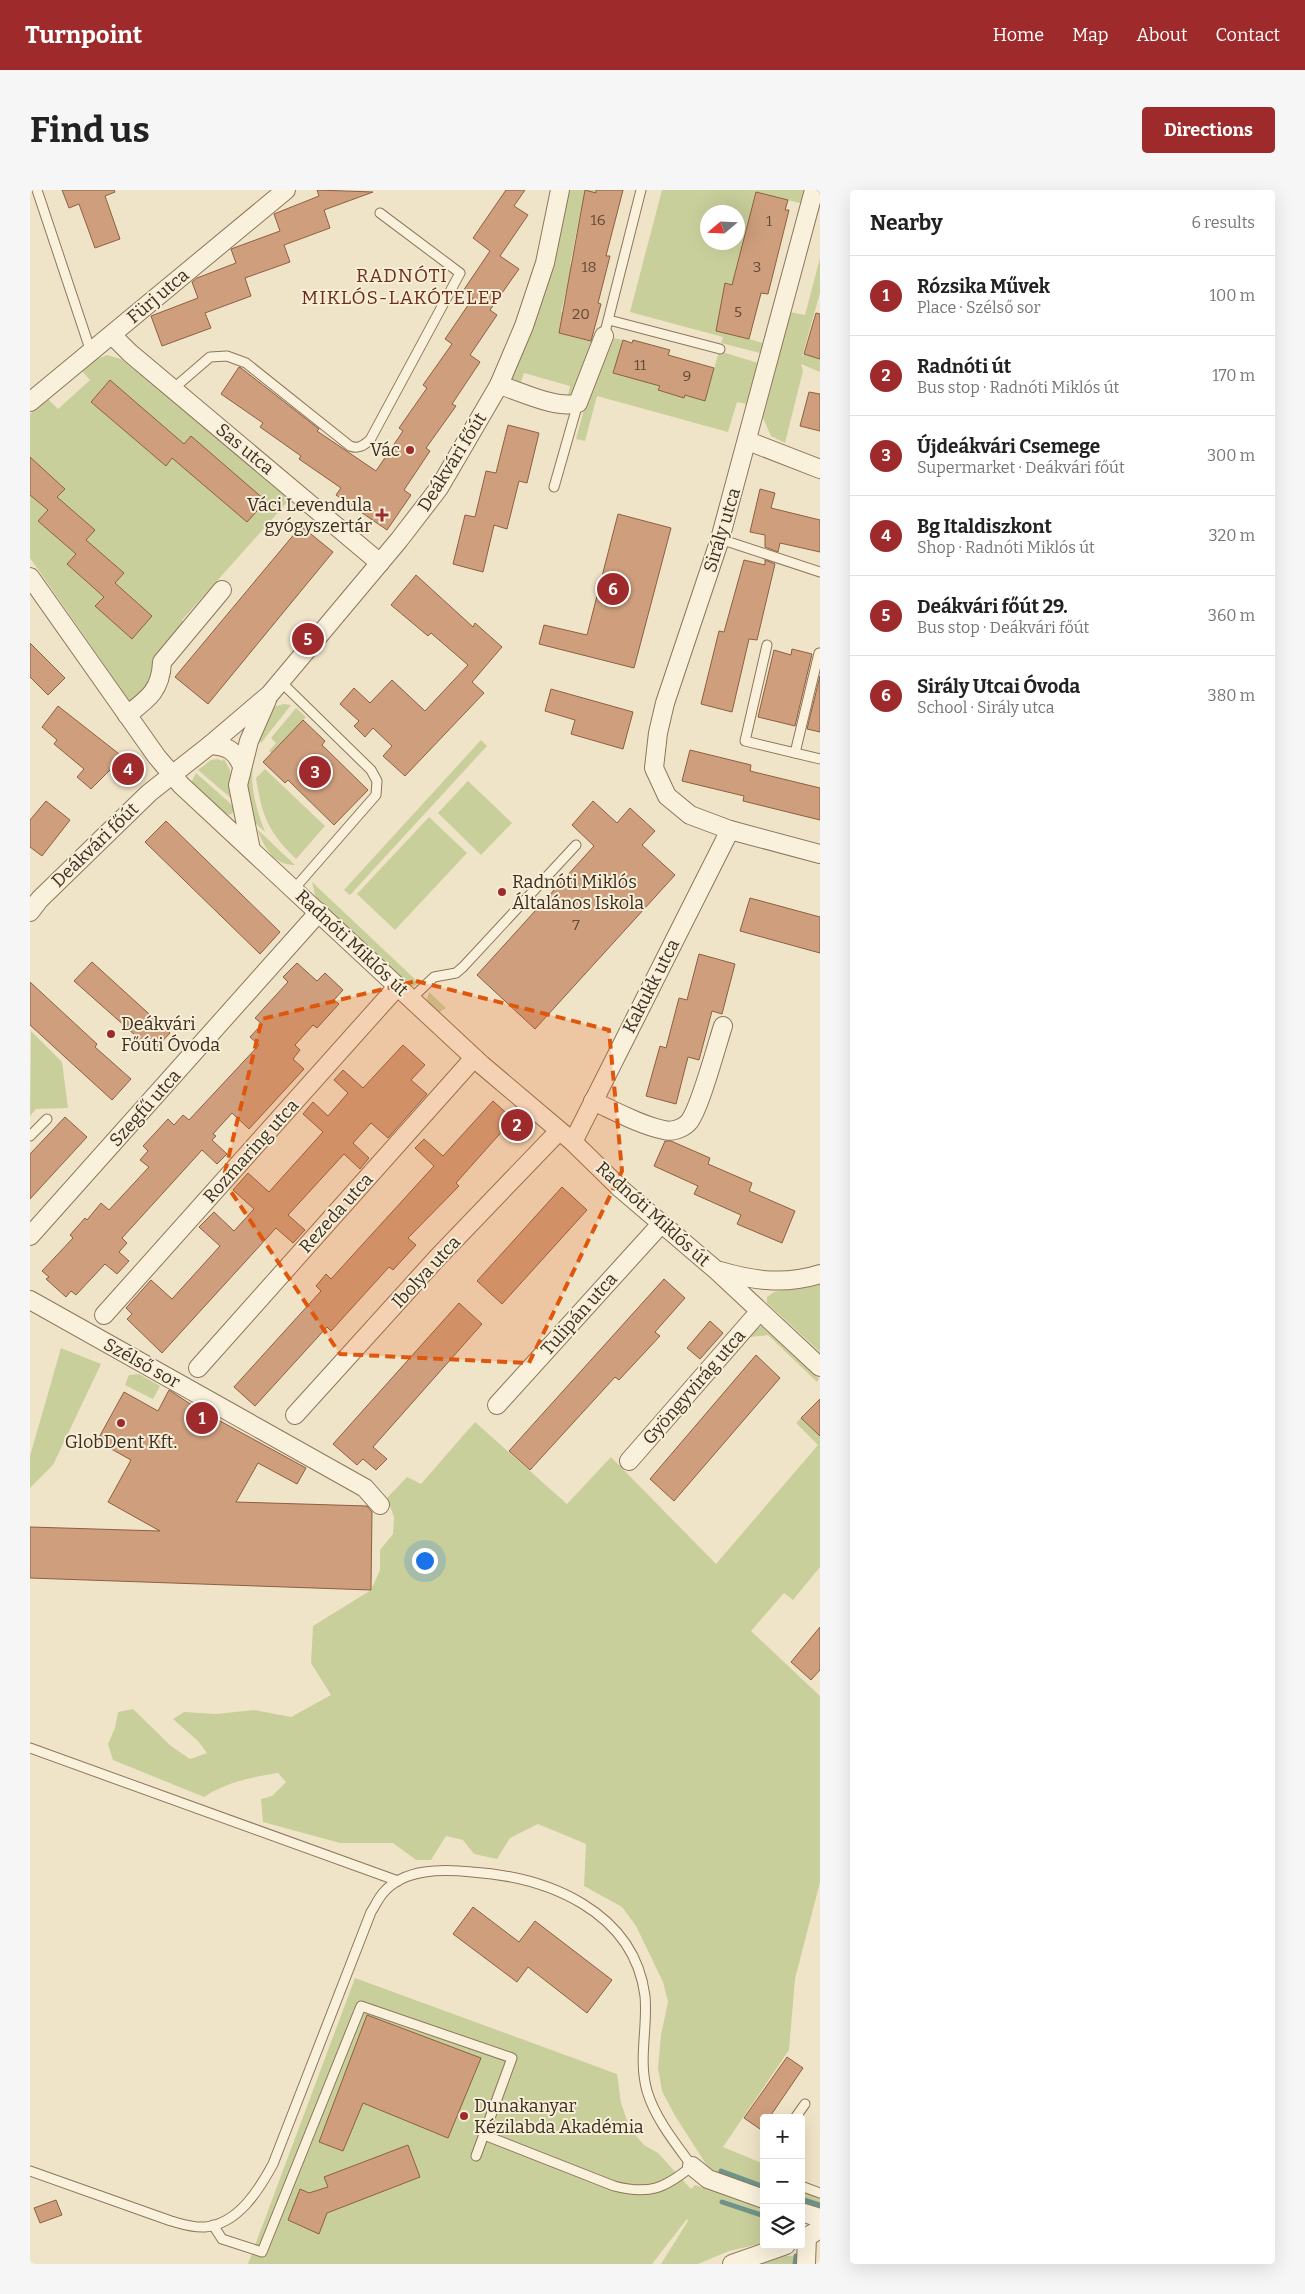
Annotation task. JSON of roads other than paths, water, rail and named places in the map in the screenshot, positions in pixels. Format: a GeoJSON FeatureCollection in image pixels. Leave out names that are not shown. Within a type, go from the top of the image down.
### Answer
{"type":"FeatureCollection","features":[{"type":"Feature","properties":{"kind":"street","name":"Deákvári főút"},"geometry":{"type":"LineString","coordinates":[[33,900],[170,774],[210,745],[275,688],[380,563],[439,488],[499,385],[534,299],[545,263],[560,190]]}},
{"type":"Feature","properties":{"kind":"street","name":"Sirály utca"},"geometry":{"type":"LineString","coordinates":[[814,190],[748,441],[720,539],[665,703],[658,733],[654,768],[666,796],[704,822],[820,854]]}},
{"type":"Feature","properties":{"kind":"street","name":"Fürj utca"},"geometry":{"type":"LineString","coordinates":[[30,402],[280,192]]}},
{"type":"Feature","properties":{"kind":"street"},"geometry":{"type":"LineString","coordinates":[[499,385],[555,403],[571,406],[578,404],[606,328]]}},
{"type":"Feature","properties":{"kind":"street","name":"Sas utca"},"geometry":{"type":"LineString","coordinates":[[112,335],[380,563]]}},
{"type":"Feature","properties":{"kind":"street"},"geometry":{"type":"LineString","coordinates":[[748,441],[820,470]]}},
{"type":"Feature","properties":{"kind":"street","name":"Radnóti Miklós út"},"geometry":{"type":"LineString","coordinates":[[30,577],[170,774],[474,1058],[573,1142],[661,1224],[716,1270],[820,1367]]}},
{"type":"Feature","properties":{"kind":"street"},"geometry":{"type":"LineString","coordinates":[[127,715],[157,688],[162,674],[162,662],[222,590]]}},
{"type":"Feature","properties":{"kind":"street","name":"Deákvári főút"},"geometry":{"type":"LineString","coordinates":[[252,850],[238,785],[251,734],[275,688]]}},
{"type":"Feature","properties":{"kind":"street"},"geometry":{"type":"LineString","coordinates":[[210,745],[231,749],[237,754],[242,766]]}},
{"type":"Feature","properties":{"kind":"street","name":"Kakukk utca"},"geometry":{"type":"LineString","coordinates":[[573,1142],[730,830]]}},
{"type":"Feature","properties":{"kind":"street","name":"Szegfű utca"},"geometry":{"type":"LineString","coordinates":[[30,1236],[319,912]]}},
{"type":"Feature","properties":{"kind":"street","name":"Rozmaring utca"},"geometry":{"type":"LineString","coordinates":[[104,1315],[398,987]]}},
{"type":"Feature","properties":{"kind":"street"},"geometry":{"type":"LineString","coordinates":[[593,1101],[652,1126],[665,1130],[677,1130],[689,1122],[696,1109],[723,1026]]}},
{"type":"Feature","properties":{"kind":"street","name":"Rezeda utca"},"geometry":{"type":"LineString","coordinates":[[198,1368],[474,1058]]}},
{"type":"Feature","properties":{"kind":"street","name":"Ibolya utca"},"geometry":{"type":"LineString","coordinates":[[295,1415],[438,1257],[559,1131]]}},
{"type":"Feature","properties":{"kind":"street","name":"Tulipán utca"},"geometry":{"type":"LineString","coordinates":[[497,1405],[661,1224]]}},
{"type":"Feature","properties":{"kind":"street","name":"Radnóti Miklós út"},"geometry":{"type":"LineString","coordinates":[[716,1270],[744,1278],[769,1282],[793,1280],[820,1274]]}},
{"type":"Feature","properties":{"kind":"street","name":"Szélső sor"},"geometry":{"type":"LineString","coordinates":[[30,1300],[365,1488],[380,1504]]}},
{"type":"Feature","properties":{"kind":"street","name":"Gyöngyvirág utca"},"geometry":{"type":"LineString","coordinates":[[629,1461],[759,1312]]}},
{"type":"Feature","properties":{"kind":"street"},"geometry":{"type":"LineString","coordinates":[[692,2166],[718,2184],[760,2198]]}},
{"type":"Feature","properties":{"kind":"street"},"geometry":{"type":"LineString","coordinates":[[805,2213],[820,2218]]}},
{"type":"Feature","properties":{"kind":"street"},"geometry":{"type":"LineString","coordinates":[[806,2264],[809,2235]]}},
{"type":"Feature","properties":{"kind":"street"},"geometry":{"type":"LineString","coordinates":[[732,2264],[775,2249]]}},
{"type":"Feature","properties":{"kind":"lane"},"geometry":{"type":"LineString","coordinates":[[37,190],[91,352]]}},
{"type":"Feature","properties":{"kind":"lane"},"geometry":{"type":"LineString","coordinates":[[641,190],[606,328],[720,349]]}},
{"type":"Feature","properties":{"kind":"lane"},"geometry":{"type":"LineString","coordinates":[[174,388],[210,357],[227,356],[246,363],[350,446],[355,448],[363,446],[370,440],[460,273],[380,213]]}},
{"type":"Feature","properties":{"kind":"lane"},"geometry":{"type":"LineString","coordinates":[[554,487],[578,404]]}},
{"type":"Feature","properties":{"kind":"lane"},"geometry":{"type":"LineString","coordinates":[[720,539],[820,572]]}},
{"type":"Feature","properties":{"kind":"lane"},"geometry":{"type":"LineString","coordinates":[[767,645],[745,741],[820,759]]}},
{"type":"Feature","properties":{"kind":"lane"},"geometry":{"type":"LineString","coordinates":[[795,753],[819,653]]}},
{"type":"Feature","properties":{"kind":"lane"},"geometry":{"type":"LineString","coordinates":[[275,688],[371,770],[377,781],[376,795],[294,890]]}},
{"type":"Feature","properties":{"kind":"lane"},"geometry":{"type":"LineString","coordinates":[[411,999],[434,977],[456,973],[463,967],[576,845]]}},
{"type":"Feature","properties":{"kind":"lane"},"geometry":{"type":"LineString","coordinates":[[30,1136],[48,1119]]}},
{"type":"Feature","properties":{"kind":"lane"},"geometry":{"type":"LineString","coordinates":[[30,1748],[398,1881]]}},
{"type":"Feature","properties":{"kind":"lane"},"geometry":{"type":"LineString","coordinates":[[30,2171],[170,2222],[191,2227],[213,2226],[244,2208],[261,2187],[272,2164],[365,1925],[384,1892],[398,1881],[413,1875],[434,1871],[458,1870],[501,1875],[539,1885],[595,1910],[611,1925],[631,1952],[640,1971],[645,1998],[643,2066],[651,2103],[692,2166],[676,2180],[659,2188],[646,2191],[631,2191],[484,2135]]}},
{"type":"Feature","properties":{"kind":"lane"},"geometry":{"type":"LineString","coordinates":[[213,2226],[222,2239],[262,2252],[361,2006],[512,2058],[476,2156]]}},
{"type":"Feature","properties":{"kind":"lane"},"geometry":{"type":"LineString","coordinates":[[798,2114],[805,2104]]}},
{"type":"Feature","properties":{"kind":"lane"},"geometry":{"type":"LineString","coordinates":[[805,2187],[820,2193]]}},
{"type":"Feature","properties":{"kind":"waterway"},"geometry":{"type":"LineString","coordinates":[[721,2171],[760,2186]]}},
{"type":"Feature","properties":{"kind":"waterway"},"geometry":{"type":"LineString","coordinates":[[805,2200],[820,2205]]}},
{"type":"Feature","properties":{"kind":"waterway"},"geometry":{"type":"LineString","coordinates":[[722,2202],[760,2215]]}},
{"type":"Feature","properties":{"kind":"waterway"},"geometry":{"type":"LineString","coordinates":[[795,2264],[796,2256]]}},
{"type":"Feature","properties":{"kind":"place","name":"Vác"},"geometry":{"type":"Point","coordinates":[410,450]}},
{"type":"Feature","properties":{"kind":"place","name":"Váci Levendula gyógyszertár"},"geometry":{"type":"Point","coordinates":[382,515]}},
{"type":"Feature","properties":{"kind":"place","name":"Sirály Utcai Óvoda"},"geometry":{"type":"Point","coordinates":[613,589]}},
{"type":"Feature","properties":{"kind":"place","name":"Deákvári főút 29."},"geometry":{"type":"Point","coordinates":[308,639]}},
{"type":"Feature","properties":{"kind":"place","name":"Bg Italdiszkont"},"geometry":{"type":"Point","coordinates":[128,769]}},
{"type":"Feature","properties":{"kind":"place","name":"Újdeákvári Csemege"},"geometry":{"type":"Point","coordinates":[315,772]}},
{"type":"Feature","properties":{"kind":"place","name":"Radnóti Miklós Általános Iskola"},"geometry":{"type":"Point","coordinates":[502,892]}},
{"type":"Feature","properties":{"kind":"place","name":"Deákvári Főúti Óvoda"},"geometry":{"type":"Point","coordinates":[111,1034]}},
{"type":"Feature","properties":{"kind":"place","name":"Radnóti út"},"geometry":{"type":"Point","coordinates":[517,1125]}},
{"type":"Feature","properties":{"kind":"place","name":"Rózsika Művek"},"geometry":{"type":"Point","coordinates":[202,1418]}},
{"type":"Feature","properties":{"kind":"place","name":"GlobDent Kft."},"geometry":{"type":"Point","coordinates":[121,1423]}},
{"type":"Feature","properties":{"kind":"place","name":"Dunakanyar Kézilabda Akadémia"},"geometry":{"type":"Point","coordinates":[464,2116]}},
{"type":"Feature","properties":{"kind":"district","name":"RADNÓTI MIKLÓS-LAKÓTELEP"},"geometry":{"type":"Point","coordinates":[402,286]}}]}
